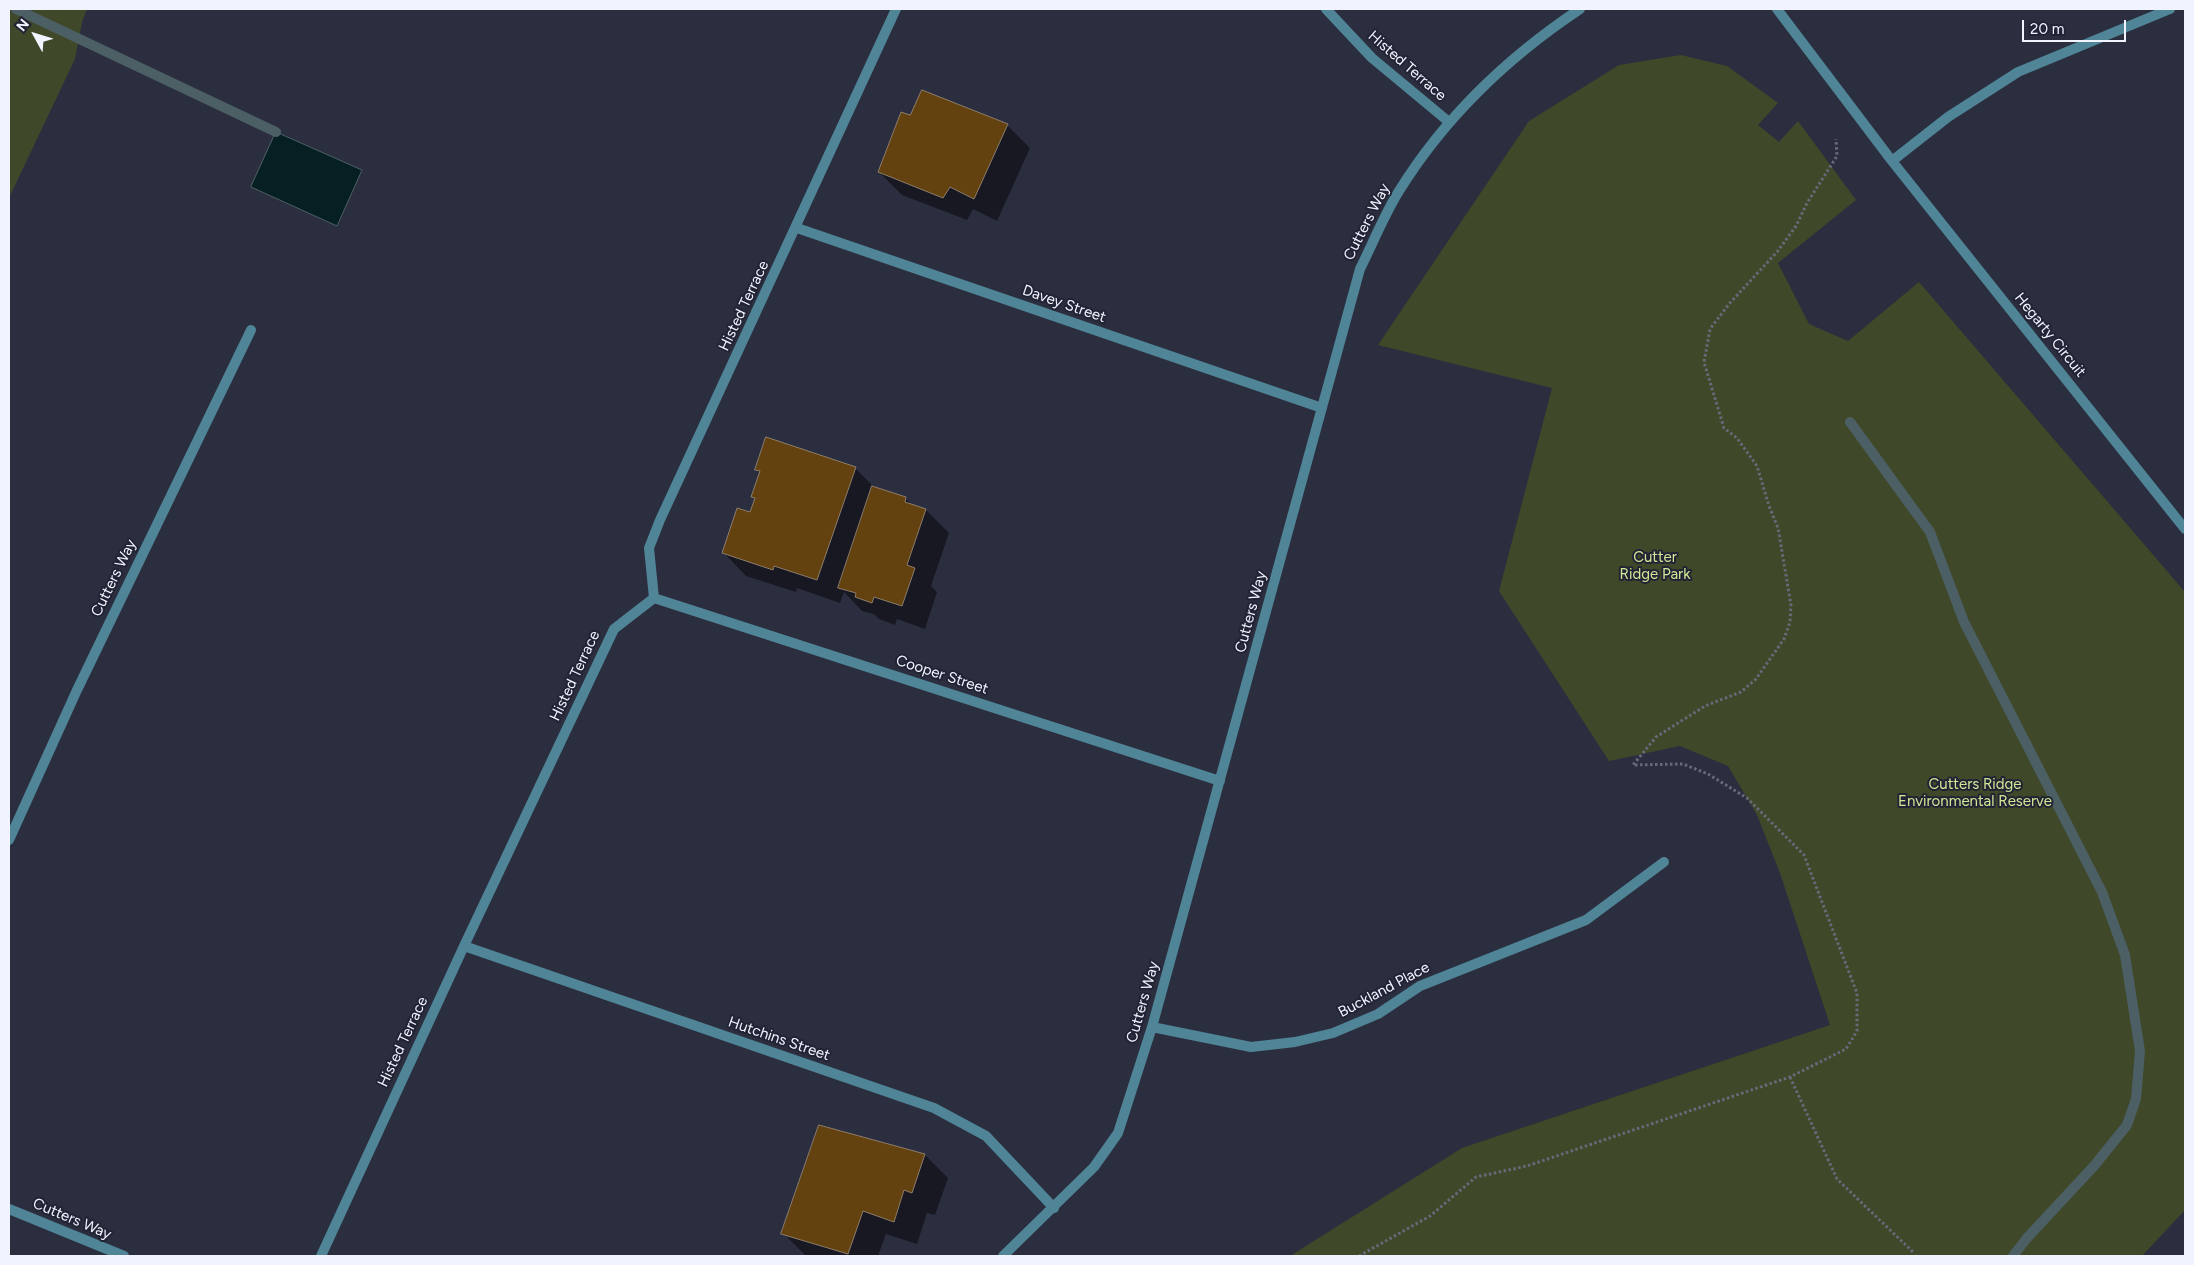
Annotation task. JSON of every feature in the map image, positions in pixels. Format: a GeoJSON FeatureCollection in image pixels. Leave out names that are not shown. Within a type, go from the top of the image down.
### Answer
{"type":"FeatureCollection","features":[{"type":"Feature","properties":{"kind":"street","name":"Histed Terrace"},"geometry":{"type":"LineString","coordinates":[[321,1256],[614,628],[654,598],[649,548],[896,9]]}},
{"type":"Feature","properties":{"kind":"street","name":"Histed Terrace"},"geometry":{"type":"LineString","coordinates":[[1326,9],[1372,58],[1449,122]]}},
{"type":"Feature","properties":{"kind":"street","name":"Cutters Way"},"geometry":{"type":"LineString","coordinates":[[1003,1256],[1094,1167],[1118,1133],[1152,1027],[1360,269],[1398,191],[1449,122],[1478,89],[1548,30],[1580,9]]}},
{"type":"Feature","properties":{"kind":"street","name":"Hegarty Circuit"},"geometry":{"type":"LineString","coordinates":[[1778,9],[1892,161],[2185,529]]}},
{"type":"Feature","properties":{"kind":"street"},"geometry":{"type":"LineString","coordinates":[[1892,161],[1948,117],[2018,72],[2170,9]]}},
{"type":"Feature","properties":{"kind":"street","name":"Davey Street"},"geometry":{"type":"LineString","coordinates":[[797,228],[1322,408]]}},
{"type":"Feature","properties":{"kind":"street","name":"Cutters Way"},"geometry":{"type":"LineString","coordinates":[[9,840],[77,690],[251,330]]}},
{"type":"Feature","properties":{"kind":"street","name":"Cooper Street"},"geometry":{"type":"LineString","coordinates":[[654,598],[1220,781]]}},
{"type":"Feature","properties":{"kind":"street","name":"Buckland Place"},"geometry":{"type":"LineString","coordinates":[[1152,1027],[1251,1047],[1295,1042],[1333,1033],[1378,1014],[1420,986],[1586,920],[1664,862]]}},
{"type":"Feature","properties":{"kind":"street","name":"Hutchins Street"},"geometry":{"type":"LineString","coordinates":[[464,946],[934,1108],[986,1136],[1054,1208]]}},
{"type":"Feature","properties":{"kind":"street","name":"Cutters Way"},"geometry":{"type":"LineString","coordinates":[[9,1209],[124,1256]]}},
{"type":"Feature","properties":{"kind":"path"},"geometry":{"type":"LineString","coordinates":[[1360,1256],[1430,1216],[1476,1177],[1527,1166],[1790,1077],[1846,1049],[1857,1031],[1857,993],[1804,855],[1747,798],[1708,774],[1683,764],[1633,765],[1656,737],[1705,706],[1741,692],[1756,679],[1784,639],[1790,622],[1791,605],[1778,528],[1757,466],[1737,438],[1724,428],[1704,362],[1710,330],[1728,304],[1777,252],[1796,226],[1807,203],[1837,156],[1836,139]]}},
{"type":"Feature","properties":{"kind":"path"},"geometry":{"type":"LineString","coordinates":[[1790,1077],[1837,1179],[1913,1252]]}},
{"type":"Feature","properties":{"kind":"green space"},"geometry":{"type":"Polygon","coordinates":[[[9,9],[87,9],[82,22],[75,59],[9,198],[9,9]]]}},
{"type":"Feature","properties":{"kind":"green space","name":"Cutters Ridge Environmental Reserve"},"geometry":{"type":"Polygon","coordinates":[[[1681,55],[1727,66],[1778,103],[1758,125],[1779,142],[1798,121],[1856,200],[1778,263],[1809,324],[1848,341],[1919,282],[2185,592],[2185,1210],[2142,1256],[1290,1256],[1462,1148],[1830,1025],[1780,873],[1757,815],[1728,766],[1680,746],[1609,761],[1499,591],[1552,388],[1378,345],[1529,121],[1619,65],[1681,55]]]}},
{"type":"Feature","properties":{"kind":"shaded area"},"geometry":{"type":"Polygon","coordinates":[[[276,132],[362,170],[337,226],[251,187],[276,132]]]}},
{"type":"Feature","properties":{"kind":"building"},"geometry":{"type":"Polygon","coordinates":[[[922,90],[1008,124],[974,199],[950,187],[943,198],[878,172],[901,112],[910,115],[922,90]]]}},
{"type":"Feature","properties":{"kind":"building"},"geometry":{"type":"Polygon","coordinates":[[[766,437],[856,467],[817,580],[774,566],[773,570],[722,553],[737,508],[750,512],[755,498],[751,497],[760,471],[755,470],[766,437]]]}},
{"type":"Feature","properties":{"kind":"building"},"geometry":{"type":"Polygon","coordinates":[[[872,486],[906,497],[905,502],[926,509],[907,565],[915,568],[902,606],[874,597],[872,603],[855,597],[856,593],[838,588],[872,486]]]}},
{"type":"Feature","properties":{"kind":"building"},"geometry":{"type":"Polygon","coordinates":[[[819,1125],[925,1154],[912,1193],[904,1190],[894,1222],[863,1211],[848,1254],[781,1234],[819,1125]]]}},
{"type":"Feature","properties":{"kind":"waterway"},"geometry":{"type":"LineString","coordinates":[[16,9],[276,132]]}},
{"type":"Feature","properties":{"kind":"waterway"},"geometry":{"type":"LineString","coordinates":[[1850,422],[1930,532],[1964,622],[2102,892],[2125,955],[2140,1051],[2136,1099],[2127,1125],[2094,1166],[2027,1238],[2013,1256]]}},
{"type":"Feature","properties":{"kind":"park label","name":"Cutter Ridge Park"},"geometry":{"type":"Point","coordinates":[1655,566]}}]}
